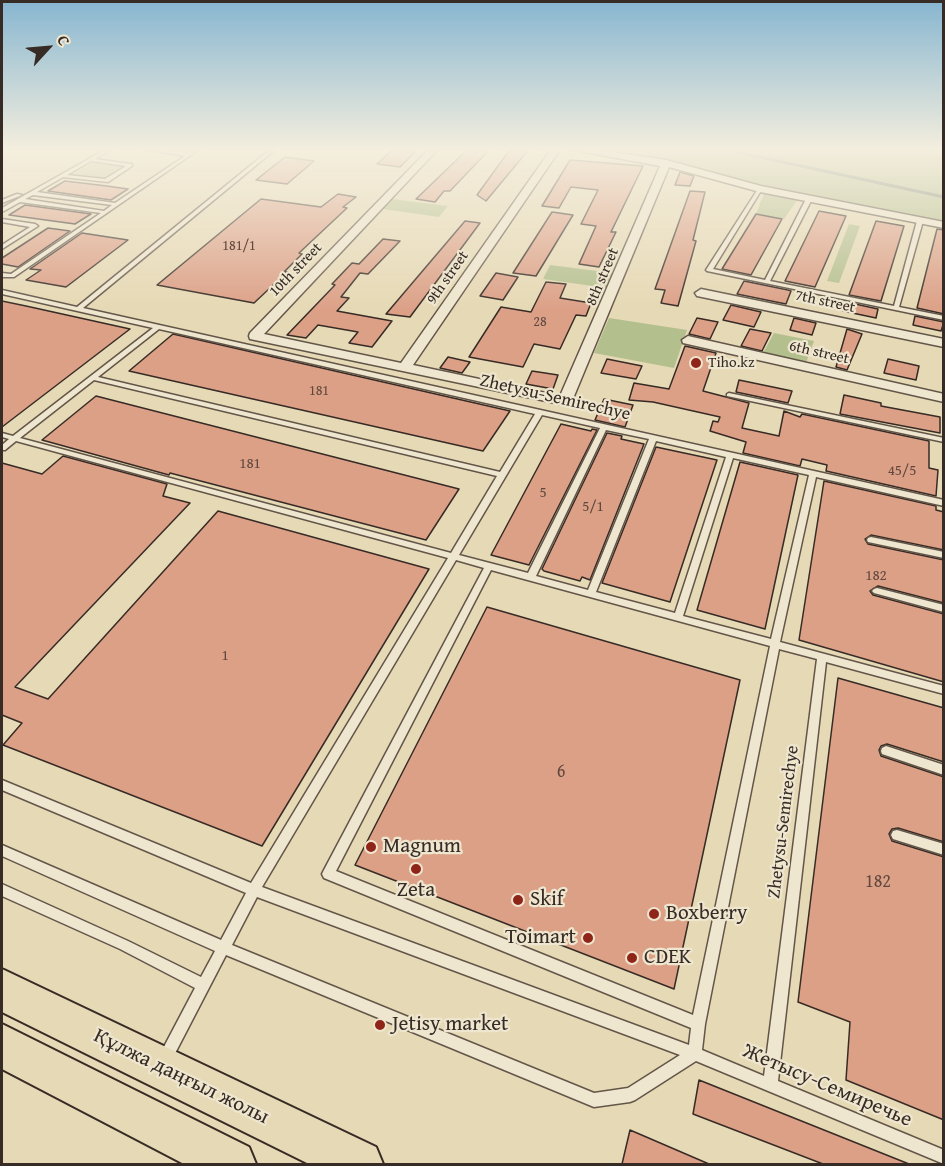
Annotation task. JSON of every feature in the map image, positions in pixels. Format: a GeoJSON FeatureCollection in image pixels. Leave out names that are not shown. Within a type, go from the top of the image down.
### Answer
{"type":"FeatureCollection","features":[{"type":"Feature","properties":{"kind":"main road","name":"Құлжа даңғыл жолы"},"geometry":{"type":"LineString","coordinates":[[2,990],[359,1164]]}},
{"type":"Feature","properties":{"kind":"main road"},"geometry":{"type":"LineString","coordinates":[[2,1046],[232,1164]]}},
{"type":"Feature","properties":{"kind":"street","name":"10th street"},"geometry":{"type":"LineString","coordinates":[[383,202],[255,336],[405,367]]}},
{"type":"Feature","properties":{"kind":"street","name":"9th street"},"geometry":{"type":"LineString","coordinates":[[405,367],[519,202]]}},
{"type":"Feature","properties":{"kind":"street","name":"8th street"},"geometry":{"type":"LineString","coordinates":[[405,367],[565,401],[649,202]]}},
{"type":"Feature","properties":{"kind":"street"},"geometry":{"type":"LineString","coordinates":[[827,202],[944,225]]}},
{"type":"Feature","properties":{"kind":"street","name":"7th street"},"geometry":{"type":"LineString","coordinates":[[701,293],[944,343]]}},
{"type":"Feature","properties":{"kind":"street","name":"6th street"},"geometry":{"type":"LineString","coordinates":[[688,339],[944,398]]}},
{"type":"Feature","properties":{"kind":"lane"},"geometry":{"type":"LineString","coordinates":[[36,202],[104,212]]}},
{"type":"Feature","properties":{"kind":"lane"},"geometry":{"type":"LineString","coordinates":[[102,202],[114,204]]}},
{"type":"Feature","properties":{"kind":"lane"},"geometry":{"type":"LineString","coordinates":[[78,309],[208,202]]}},
{"type":"Feature","properties":{"kind":"lane"},"geometry":{"type":"LineString","coordinates":[[752,202],[709,270],[944,318]]}},
{"type":"Feature","properties":{"kind":"lane"},"geometry":{"type":"LineString","coordinates":[[767,282],[807,202]]}},
{"type":"Feature","properties":{"kind":"lane"},"geometry":{"type":"LineString","coordinates":[[2,275],[12,276],[114,204]]}},
{"type":"Feature","properties":{"kind":"lane"},"geometry":{"type":"LineString","coordinates":[[896,308],[920,220]]}},
{"type":"Feature","properties":{"kind":"lane"},"geometry":{"type":"LineString","coordinates":[[2,221],[35,226],[2,247]]}},
{"type":"Feature","properties":{"kind":"lane","name":"Zhetysu-Semirechye"},"geometry":{"type":"LineString","coordinates":[[2,292],[944,503]]}},
{"type":"Feature","properties":{"kind":"lane"},"geometry":{"type":"LineString","coordinates":[[2,448],[158,327]]}},
{"type":"Feature","properties":{"kind":"lane"},"geometry":{"type":"LineString","coordinates":[[93,378],[502,476]]}},
{"type":"Feature","properties":{"kind":"lane"},"geometry":{"type":"LineString","coordinates":[[729,395],[944,440]]}},
{"type":"Feature","properties":{"kind":"lane"},"geometry":{"type":"LineString","coordinates":[[160,1067],[254,890],[540,412]]}},
{"type":"Feature","properties":{"kind":"lane"},"geometry":{"type":"LineString","coordinates":[[530,578],[604,427]]}},
{"type":"Feature","properties":{"kind":"lane"},"geometry":{"type":"LineString","coordinates":[[2,435],[944,690]]}},
{"type":"Feature","properties":{"kind":"lane"},"geometry":{"type":"LineString","coordinates":[[591,594],[653,439]]}},
{"type":"Feature","properties":{"kind":"lane"},"geometry":{"type":"LineString","coordinates":[[678,618],[730,456]]}},
{"type":"Feature","properties":{"kind":"lane"},"geometry":{"type":"LineString","coordinates":[[2,850],[224,948],[594,1100],[630,1095],[695,1054],[698,1024],[775,644],[813,474]]}},
{"type":"Feature","properties":{"kind":"lane"},"geometry":{"type":"LineString","coordinates":[[871,540],[944,555]]}},
{"type":"Feature","properties":{"kind":"lane"},"geometry":{"type":"LineString","coordinates":[[489,566],[328,874],[698,1024]]}},
{"type":"Feature","properties":{"kind":"lane"},"geometry":{"type":"LineString","coordinates":[[876,591],[944,609]]}},
{"type":"Feature","properties":{"kind":"lane","name":"Zhetysu-Semirechye"},"geometry":{"type":"LineString","coordinates":[[770,1085],[822,657]]}},
{"type":"Feature","properties":{"kind":"lane"},"geometry":{"type":"LineString","coordinates":[[886,751],[944,770]]}},
{"type":"Feature","properties":{"kind":"lane","name":"Жетысу-Семиречье"},"geometry":{"type":"LineString","coordinates":[[2,784],[254,890],[695,1054],[944,1158]]}},
{"type":"Feature","properties":{"kind":"lane"},"geometry":{"type":"LineString","coordinates":[[897,835],[944,850]]}},
{"type":"Feature","properties":{"kind":"lane"},"geometry":{"type":"LineString","coordinates":[[2,890],[124,945],[204,985]]}},
{"type":"Feature","properties":{"kind":"green space"},"geometry":{"type":"Polygon","coordinates":[[[390,202],[420,202],[448,206],[439,217],[383,209],[390,202]]]}},
{"type":"Feature","properties":{"kind":"green space"},"geometry":{"type":"Polygon","coordinates":[[[760,202],[796,202],[784,219],[756,214],[760,202]]]}},
{"type":"Feature","properties":{"kind":"green space"},"geometry":{"type":"Polygon","coordinates":[[[843,202],[943,202],[943,222],[843,202]]]}},
{"type":"Feature","properties":{"kind":"green space"},"geometry":{"type":"Polygon","coordinates":[[[849,224],[860,226],[839,283],[827,281],[849,224]]]}},
{"type":"Feature","properties":{"kind":"green space"},"geometry":{"type":"Polygon","coordinates":[[[550,265],[613,273],[607,288],[543,279],[550,265]]]}},
{"type":"Feature","properties":{"kind":"green space"},"geometry":{"type":"Polygon","coordinates":[[[609,318],[687,330],[674,368],[594,353],[609,318]]]}},
{"type":"Feature","properties":{"kind":"green space"},"geometry":{"type":"Polygon","coordinates":[[[774,333],[814,341],[806,363],[763,353],[774,333]]]}},
{"type":"Feature","properties":{"kind":"building"},"geometry":{"type":"Polygon","coordinates":[[[257,202],[287,202],[321,207],[327,202],[349,202],[343,207],[347,208],[299,253],[302,254],[284,272],[287,272],[254,303],[157,285],[257,202]]]}},
{"type":"Feature","properties":{"kind":"building"},"geometry":{"type":"Polygon","coordinates":[[[544,202],[562,202],[559,208],[542,206],[544,202]]]}},
{"type":"Feature","properties":{"kind":"building"},"geometry":{"type":"Polygon","coordinates":[[[592,202],[625,202],[611,232],[616,232],[599,267],[579,264],[596,226],[581,224],[592,202]]]}},
{"type":"Feature","properties":{"kind":"building"},"geometry":{"type":"Polygon","coordinates":[[[686,202],[702,202],[693,240],[696,241],[678,306],[661,303],[665,290],[655,289],[686,202]]]}},
{"type":"Feature","properties":{"kind":"building"},"geometry":{"type":"Polygon","coordinates":[[[25,205],[91,214],[75,224],[9,215],[25,205]]]}},
{"type":"Feature","properties":{"kind":"building"},"geometry":{"type":"Polygon","coordinates":[[[819,211],[846,216],[815,287],[785,281],[819,211]]]}},
{"type":"Feature","properties":{"kind":"building"},"geometry":{"type":"Polygon","coordinates":[[[552,212],[573,215],[536,276],[513,273],[552,212]]]}},
{"type":"Feature","properties":{"kind":"building"},"geometry":{"type":"Polygon","coordinates":[[[756,214],[782,219],[751,275],[722,269],[756,214]]]}},
{"type":"Feature","properties":{"kind":"building"},"geometry":{"type":"Polygon","coordinates":[[[465,221],[480,223],[410,317],[386,314],[465,221]]]}},
{"type":"Feature","properties":{"kind":"building"},"geometry":{"type":"Polygon","coordinates":[[[876,221],[904,226],[881,301],[849,295],[876,221]]]}},
{"type":"Feature","properties":{"kind":"building"},"geometry":{"type":"Polygon","coordinates":[[[48,228],[70,231],[18,267],[2,264],[2,258],[48,228]]]}},
{"type":"Feature","properties":{"kind":"building"},"geometry":{"type":"Polygon","coordinates":[[[937,229],[944,230],[944,314],[917,308],[937,229]]]}},
{"type":"Feature","properties":{"kind":"building"},"geometry":{"type":"Polygon","coordinates":[[[82,233],[128,240],[66,287],[26,280],[41,270],[30,269],[82,233]]]}},
{"type":"Feature","properties":{"kind":"building"},"geometry":{"type":"Polygon","coordinates":[[[383,239],[400,241],[368,274],[360,273],[341,297],[349,298],[337,311],[392,321],[372,347],[349,343],[358,332],[318,325],[306,338],[287,335],[335,285],[332,284],[352,263],[359,264],[383,239]]]}},
{"type":"Feature","properties":{"kind":"building"},"geometry":{"type":"Polygon","coordinates":[[[496,273],[518,277],[503,300],[480,296],[496,273]]]}},
{"type":"Feature","properties":{"kind":"building"},"geometry":{"type":"Polygon","coordinates":[[[744,281],[791,291],[786,304],[737,294],[744,281]]]}},
{"type":"Feature","properties":{"kind":"building"},"geometry":{"type":"Polygon","coordinates":[[[546,282],[566,284],[560,298],[591,303],[586,316],[576,315],[560,349],[534,344],[523,367],[469,357],[501,307],[531,312],[546,282]]]}},
{"type":"Feature","properties":{"kind":"building"},"geometry":{"type":"Polygon","coordinates":[[[2,301],[26,306],[130,329],[2,427],[2,301]]]}},
{"type":"Feature","properties":{"kind":"building"},"geometry":{"type":"Polygon","coordinates":[[[846,302],[878,309],[876,318],[843,311],[846,302]]]}},
{"type":"Feature","properties":{"kind":"building"},"geometry":{"type":"Polygon","coordinates":[[[731,305],[761,312],[754,327],[723,320],[731,305]]]}},
{"type":"Feature","properties":{"kind":"building"},"geometry":{"type":"Polygon","coordinates":[[[915,316],[944,322],[941,331],[913,325],[915,316]]]}},
{"type":"Feature","properties":{"kind":"building"},"geometry":{"type":"Polygon","coordinates":[[[697,318],[718,322],[710,339],[689,334],[697,318]]]}},
{"type":"Feature","properties":{"kind":"building"},"geometry":{"type":"Polygon","coordinates":[[[794,318],[816,323],[812,335],[790,330],[794,318]]]}},
{"type":"Feature","properties":{"kind":"building"},"geometry":{"type":"Polygon","coordinates":[[[750,329],[771,333],[762,351],[741,346],[750,329]]]}},
{"type":"Feature","properties":{"kind":"building"},"geometry":{"type":"Polygon","coordinates":[[[847,329],[862,334],[847,370],[836,367],[847,329]]]}},
{"type":"Feature","properties":{"kind":"building"},"geometry":{"type":"Polygon","coordinates":[[[173,334],[510,411],[483,451],[129,371],[173,334]]]}},
{"type":"Feature","properties":{"kind":"building"},"geometry":{"type":"Polygon","coordinates":[[[685,346],[716,353],[703,391],[749,403],[742,428],[779,436],[784,411],[800,417],[802,414],[929,441],[929,468],[938,470],[936,496],[826,471],[827,465],[802,459],[800,466],[743,453],[746,442],[710,431],[713,421],[718,422],[720,417],[653,402],[629,400],[634,383],[669,389],[685,346]]]}},
{"type":"Feature","properties":{"kind":"building"},"geometry":{"type":"Polygon","coordinates":[[[448,357],[470,362],[462,373],[440,368],[448,357]]]}},
{"type":"Feature","properties":{"kind":"building"},"geometry":{"type":"Polygon","coordinates":[[[607,359],[642,366],[636,379],[601,373],[607,359]]]}},
{"type":"Feature","properties":{"kind":"building"},"geometry":{"type":"Polygon","coordinates":[[[888,359],[919,366],[916,380],[884,373],[888,359]]]}},
{"type":"Feature","properties":{"kind":"building"},"geometry":{"type":"Polygon","coordinates":[[[532,371],[558,375],[553,389],[526,384],[532,371]]]}},
{"type":"Feature","properties":{"kind":"building"},"geometry":{"type":"Polygon","coordinates":[[[739,380],[792,391],[788,403],[736,392],[739,380]]]}},
{"type":"Feature","properties":{"kind":"building"},"geometry":{"type":"Polygon","coordinates":[[[844,395],[881,403],[881,406],[940,417],[940,433],[840,414],[844,395]]]}},
{"type":"Feature","properties":{"kind":"building"},"geometry":{"type":"Polygon","coordinates":[[[96,396],[459,489],[426,540],[170,473],[169,475],[42,440],[96,396]]]}},
{"type":"Feature","properties":{"kind":"building"},"geometry":{"type":"Polygon","coordinates":[[[604,399],[633,405],[625,427],[595,420],[604,399]]]}},
{"type":"Feature","properties":{"kind":"building"},"geometry":{"type":"Polygon","coordinates":[[[561,424],[591,431],[592,429],[597,430],[529,565],[491,555],[561,424]]]}},
{"type":"Feature","properties":{"kind":"building"},"geometry":{"type":"Polygon","coordinates":[[[607,433],[644,444],[590,580],[582,577],[580,581],[544,571],[542,569],[607,433]]]}},
{"type":"Feature","properties":{"kind":"building"},"geometry":{"type":"Polygon","coordinates":[[[656,447],[717,460],[670,602],[602,583],[656,447]]]}},
{"type":"Feature","properties":{"kind":"building"},"geometry":{"type":"Polygon","coordinates":[[[63,456],[167,484],[163,496],[190,503],[15,687],[48,699],[218,511],[429,569],[262,846],[3,745],[22,723],[2,715],[2,463],[42,474],[63,456]]]}},
{"type":"Feature","properties":{"kind":"building"},"geometry":{"type":"Polygon","coordinates":[[[740,462],[798,475],[765,629],[697,610],[740,462]]]}},
{"type":"Feature","properties":{"kind":"building"},"geometry":{"type":"Polygon","coordinates":[[[824,481],[936,506],[936,510],[944,512],[944,550],[871,535],[865,539],[868,544],[944,560],[944,603],[878,586],[870,591],[873,595],[944,614],[944,682],[799,640],[824,481]]]}},
{"type":"Feature","properties":{"kind":"building"},"geometry":{"type":"Polygon","coordinates":[[[487,607],[740,680],[674,989],[355,865],[487,607]]]}},
{"type":"Feature","properties":{"kind":"building"},"geometry":{"type":"Polygon","coordinates":[[[838,678],[944,708],[944,762],[887,744],[881,746],[879,750],[881,756],[944,777],[944,842],[898,828],[892,829],[889,834],[892,841],[944,857],[944,1120],[846,1080],[850,1022],[798,1002],[838,678]]]}},
{"type":"Feature","properties":{"kind":"building"},"geometry":{"type":"Polygon","coordinates":[[[699,1080],[909,1164],[823,1164],[693,1114],[699,1080]]]}},
{"type":"Feature","properties":{"kind":"building"},"geometry":{"type":"Polygon","coordinates":[[[630,1130],[709,1164],[622,1164],[630,1130]]]}},
{"type":"Feature","properties":{"kind":"place","name":"Tiho.kz"},"geometry":{"type":"Point","coordinates":[696,363]}},
{"type":"Feature","properties":{"kind":"place","name":"Magnum"},"geometry":{"type":"Point","coordinates":[371,847]}},
{"type":"Feature","properties":{"kind":"place","name":"Zeta"},"geometry":{"type":"Point","coordinates":[416,869]}},
{"type":"Feature","properties":{"kind":"place","name":"Skif"},"geometry":{"type":"Point","coordinates":[518,900]}},
{"type":"Feature","properties":{"kind":"place","name":"Boxberry"},"geometry":{"type":"Point","coordinates":[654,914]}},
{"type":"Feature","properties":{"kind":"place","name":"Toimart"},"geometry":{"type":"Point","coordinates":[588,938]}},
{"type":"Feature","properties":{"kind":"place","name":"CDEK"},"geometry":{"type":"Point","coordinates":[632,958]}},
{"type":"Feature","properties":{"kind":"place","name":"Jetisy market"},"geometry":{"type":"Point","coordinates":[380,1025]}}]}
